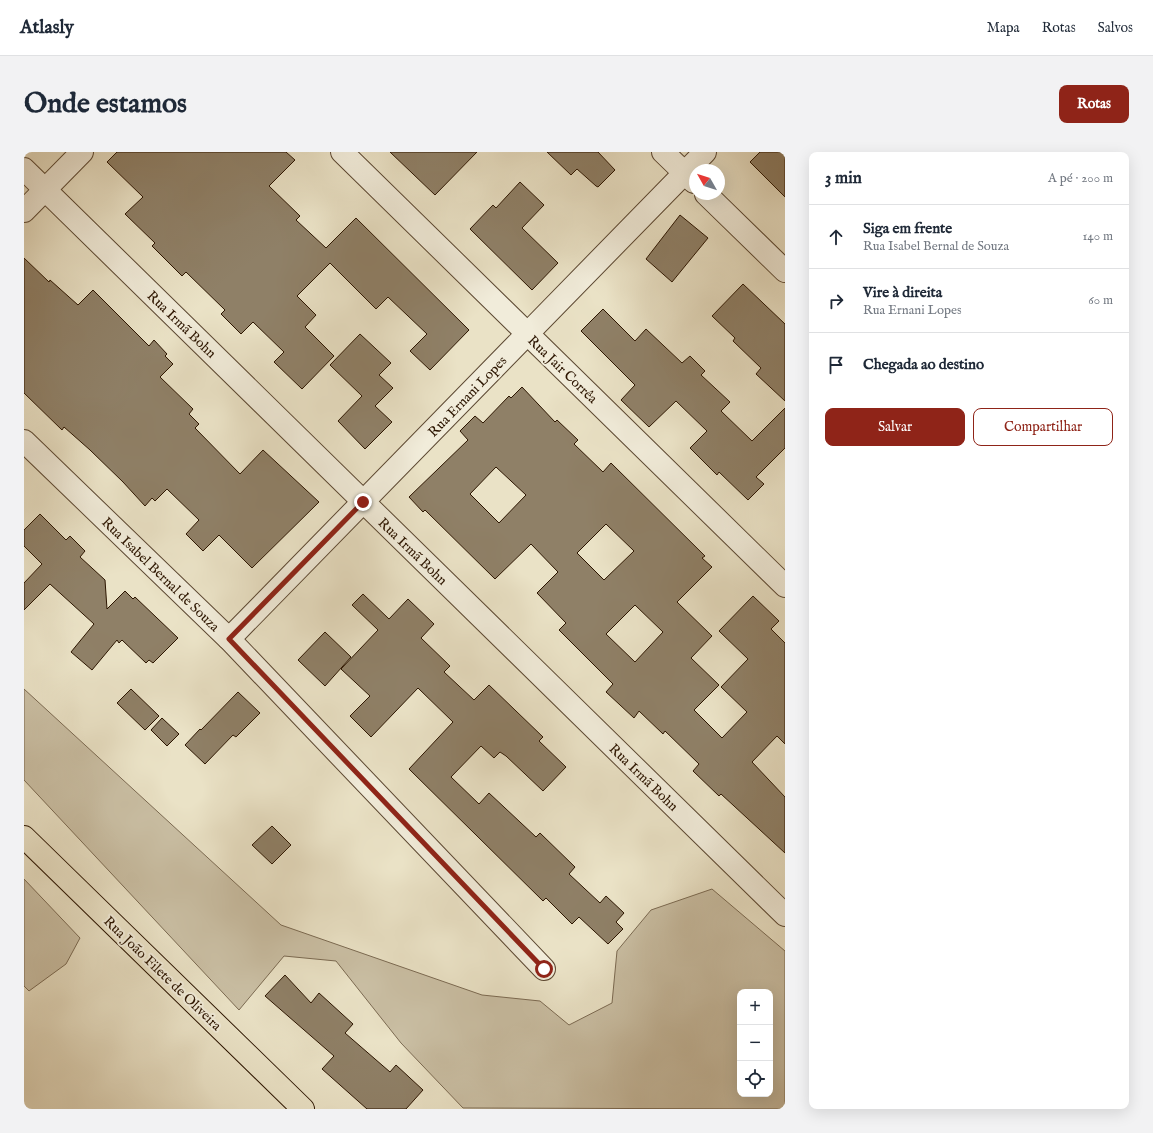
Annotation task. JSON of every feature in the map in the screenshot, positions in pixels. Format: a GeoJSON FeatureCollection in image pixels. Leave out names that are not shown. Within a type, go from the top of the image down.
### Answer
{"type":"FeatureCollection","features":[{"type":"Feature","properties":{"kind":"main road","name":"Rua João Filete de Oliveira"},"geometry":{"type":"LineString","coordinates":[[24,837],[303,1109]]}},
{"type":"Feature","properties":{"kind":"street"},"geometry":{"type":"LineString","coordinates":[[24,211],[82,152]]}},
{"type":"Feature","properties":{"kind":"street","name":"Rua Jair Corrêa"},"geometry":{"type":"LineString","coordinates":[[342,152],[785,586]]}},
{"type":"Feature","properties":{"kind":"street"},"geometry":{"type":"LineString","coordinates":[[663,152],[689,177]]}},
{"type":"Feature","properties":{"kind":"street","name":"Rua Ernani Lopes"},"geometry":{"type":"LineString","coordinates":[[698,164],[705,152]]}},
{"type":"Feature","properties":{"kind":"street","name":"Rua Irmã Bohn"},"geometry":{"type":"LineString","coordinates":[[24,169],[785,915]]}},
{"type":"Feature","properties":{"kind":"street","name":"Rua Ernani Lopes"},"geometry":{"type":"LineString","coordinates":[[229,639],[527,334],[689,179]]}},
{"type":"Feature","properties":{"kind":"street"},"geometry":{"type":"LineString","coordinates":[[712,200],[785,271]]}},
{"type":"Feature","properties":{"kind":"street","name":"Rua Isabel Bernal de Souza"},"geometry":{"type":"LineString","coordinates":[[24,441],[229,639],[544,969]]}},
{"type":"Feature","properties":{"kind":"shaded area"},"geometry":{"type":"Polygon","coordinates":[[[24,689],[281,925],[482,995],[540,1001],[569,1025],[612,1003],[617,951],[651,910],[712,889],[785,951],[785,1109],[463,1108],[401,1043],[336,961],[284,956],[239,1010],[24,780],[24,689]]]}},
{"type":"Feature","properties":{"kind":"shaded area"},"geometry":{"type":"Polygon","coordinates":[[[24,879],[80,938],[66,964],[29,991],[24,986],[24,879]]]}},
{"type":"Feature","properties":{"kind":"building"},"geometry":{"type":"Polygon","coordinates":[[[117,152],[286,152],[295,160],[269,186],[300,216],[296,220],[326,248],[356,218],[469,330],[430,370],[410,351],[427,334],[388,297],[376,309],[330,263],[297,296],[316,315],[305,327],[334,356],[302,389],[274,362],[284,352],[253,322],[241,334],[221,314],[225,310],[186,272],[182,276],[152,246],[155,243],[125,214],[143,197],[107,162],[117,152]]]}},
{"type":"Feature","properties":{"kind":"building"},"geometry":{"type":"Polygon","coordinates":[[[390,152],[477,152],[435,195],[390,152]]]}},
{"type":"Feature","properties":{"kind":"building"},"geometry":{"type":"Polygon","coordinates":[[[547,152],[598,152],[615,170],[598,187],[577,169],[571,175],[547,152]]]}},
{"type":"Feature","properties":{"kind":"building"},"geometry":{"type":"Polygon","coordinates":[[[760,152],[785,152],[785,197],[750,162],[760,152]]]}},
{"type":"Feature","properties":{"kind":"building"},"geometry":{"type":"Polygon","coordinates":[[[520,182],[544,205],[522,228],[558,263],[532,290],[470,229],[493,205],[496,208],[520,182]]]}},
{"type":"Feature","properties":{"kind":"building"},"geometry":{"type":"Polygon","coordinates":[[[680,215],[708,238],[672,282],[646,259],[680,215]]]}},
{"type":"Feature","properties":{"kind":"building"},"geometry":{"type":"Polygon","coordinates":[[[24,258],[49,282],[50,280],[78,305],[93,290],[149,346],[154,340],[167,354],[165,356],[173,364],[160,377],[193,409],[189,414],[199,424],[195,428],[240,474],[263,450],[319,502],[252,568],[219,535],[203,551],[186,534],[199,520],[167,489],[155,501],[152,498],[145,506],[90,450],[64,427],[62,430],[24,393],[24,258]]]}},
{"type":"Feature","properties":{"kind":"building"},"geometry":{"type":"Polygon","coordinates":[[[743,284],[785,324],[785,401],[756,374],[761,368],[733,341],[735,338],[712,316],[743,284]]]}},
{"type":"Feature","properties":{"kind":"building"},"geometry":{"type":"Polygon","coordinates":[[[603,309],[635,341],[646,329],[682,363],[690,356],[705,371],[701,375],[730,402],[721,411],[752,441],[785,408],[785,448],[756,477],[764,484],[748,500],[719,472],[717,475],[690,448],[707,431],[676,401],[649,427],[621,400],[635,385],[581,331],[603,309]]]}},
{"type":"Feature","properties":{"kind":"building"},"geometry":{"type":"Polygon","coordinates":[[[360,334],[391,363],[379,375],[393,388],[375,406],[392,422],[365,449],[338,421],[362,396],[330,365],[360,334]]]}},
{"type":"Feature","properties":{"kind":"building"},"geometry":{"type":"Polygon","coordinates":[[[522,387],[555,422],[557,420],[578,440],[574,444],[603,472],[611,463],[705,556],[702,558],[712,567],[677,602],[712,636],[691,658],[719,685],[694,710],[722,738],[747,712],[721,687],[748,659],[719,631],[753,596],[779,621],[771,629],[785,643],[785,744],[777,736],[752,762],[785,797],[785,853],[721,794],[719,796],[693,771],[699,764],[665,731],[663,734],[639,711],[634,718],[606,692],[613,684],[559,630],[566,623],[537,593],[558,572],[531,544],[495,579],[425,510],[423,512],[409,497],[468,440],[460,431],[475,416],[483,423],[509,396],[511,398],[522,387]],[[496,467],[470,494],[499,523],[526,495],[496,467]],[[606,524],[577,553],[604,580],[634,551],[606,524]],[[635,605],[606,634],[635,662],[663,632],[635,605]]]}},
{"type":"Feature","properties":{"kind":"building"},"geometry":{"type":"Polygon","coordinates":[[[40,514],[66,540],[70,536],[85,551],[80,557],[105,580],[107,609],[125,591],[133,599],[135,597],[178,638],[153,663],[149,660],[146,663],[122,640],[119,643],[117,640],[92,670],[71,652],[94,624],[50,584],[24,610],[24,583],[42,564],[24,546],[24,530],[40,514]]]}},
{"type":"Feature","properties":{"kind":"building"},"geometry":{"type":"Polygon","coordinates":[[[363,594],[389,619],[408,599],[434,624],[421,638],[450,666],[444,672],[474,700],[489,685],[543,737],[539,741],[566,767],[543,791],[506,756],[500,752],[494,758],[481,746],[451,777],[479,804],[489,793],[536,837],[540,833],[575,867],[569,874],[600,903],[606,896],[624,913],[616,922],[623,929],[608,944],[579,917],[572,924],[546,898],[543,901],[409,769],[453,722],[418,688],[371,737],[350,716],[370,696],[341,669],[378,630],[352,605],[363,594]]]}},
{"type":"Feature","properties":{"kind":"building"},"geometry":{"type":"Polygon","coordinates":[[[325,632],[351,657],[325,686],[298,660],[325,632]]]}},
{"type":"Feature","properties":{"kind":"building"},"geometry":{"type":"Polygon","coordinates":[[[131,689],[159,716],[145,730],[117,703],[131,689]]]}},
{"type":"Feature","properties":{"kind":"building"},"geometry":{"type":"Polygon","coordinates":[[[238,692],[260,713],[236,737],[233,735],[205,764],[185,745],[238,692]]]}},
{"type":"Feature","properties":{"kind":"building"},"geometry":{"type":"Polygon","coordinates":[[[162,718],[179,734],[167,746],[151,730],[162,718]]]}},
{"type":"Feature","properties":{"kind":"building"},"geometry":{"type":"Polygon","coordinates":[[[272,826],[291,845],[272,864],[252,845],[272,826]]]}},
{"type":"Feature","properties":{"kind":"building"},"geometry":{"type":"Polygon","coordinates":[[[285,975],[311,1003],[319,993],[353,1024],[345,1033],[390,1072],[396,1065],[423,1090],[406,1109],[367,1109],[322,1069],[334,1056],[265,996],[285,975]]]}},
{"type":"Feature","properties":{"kind":"route"},"geometry":{"type":"LineString","coordinates":[[363,502],[229,639],[544,969]]}}]}
